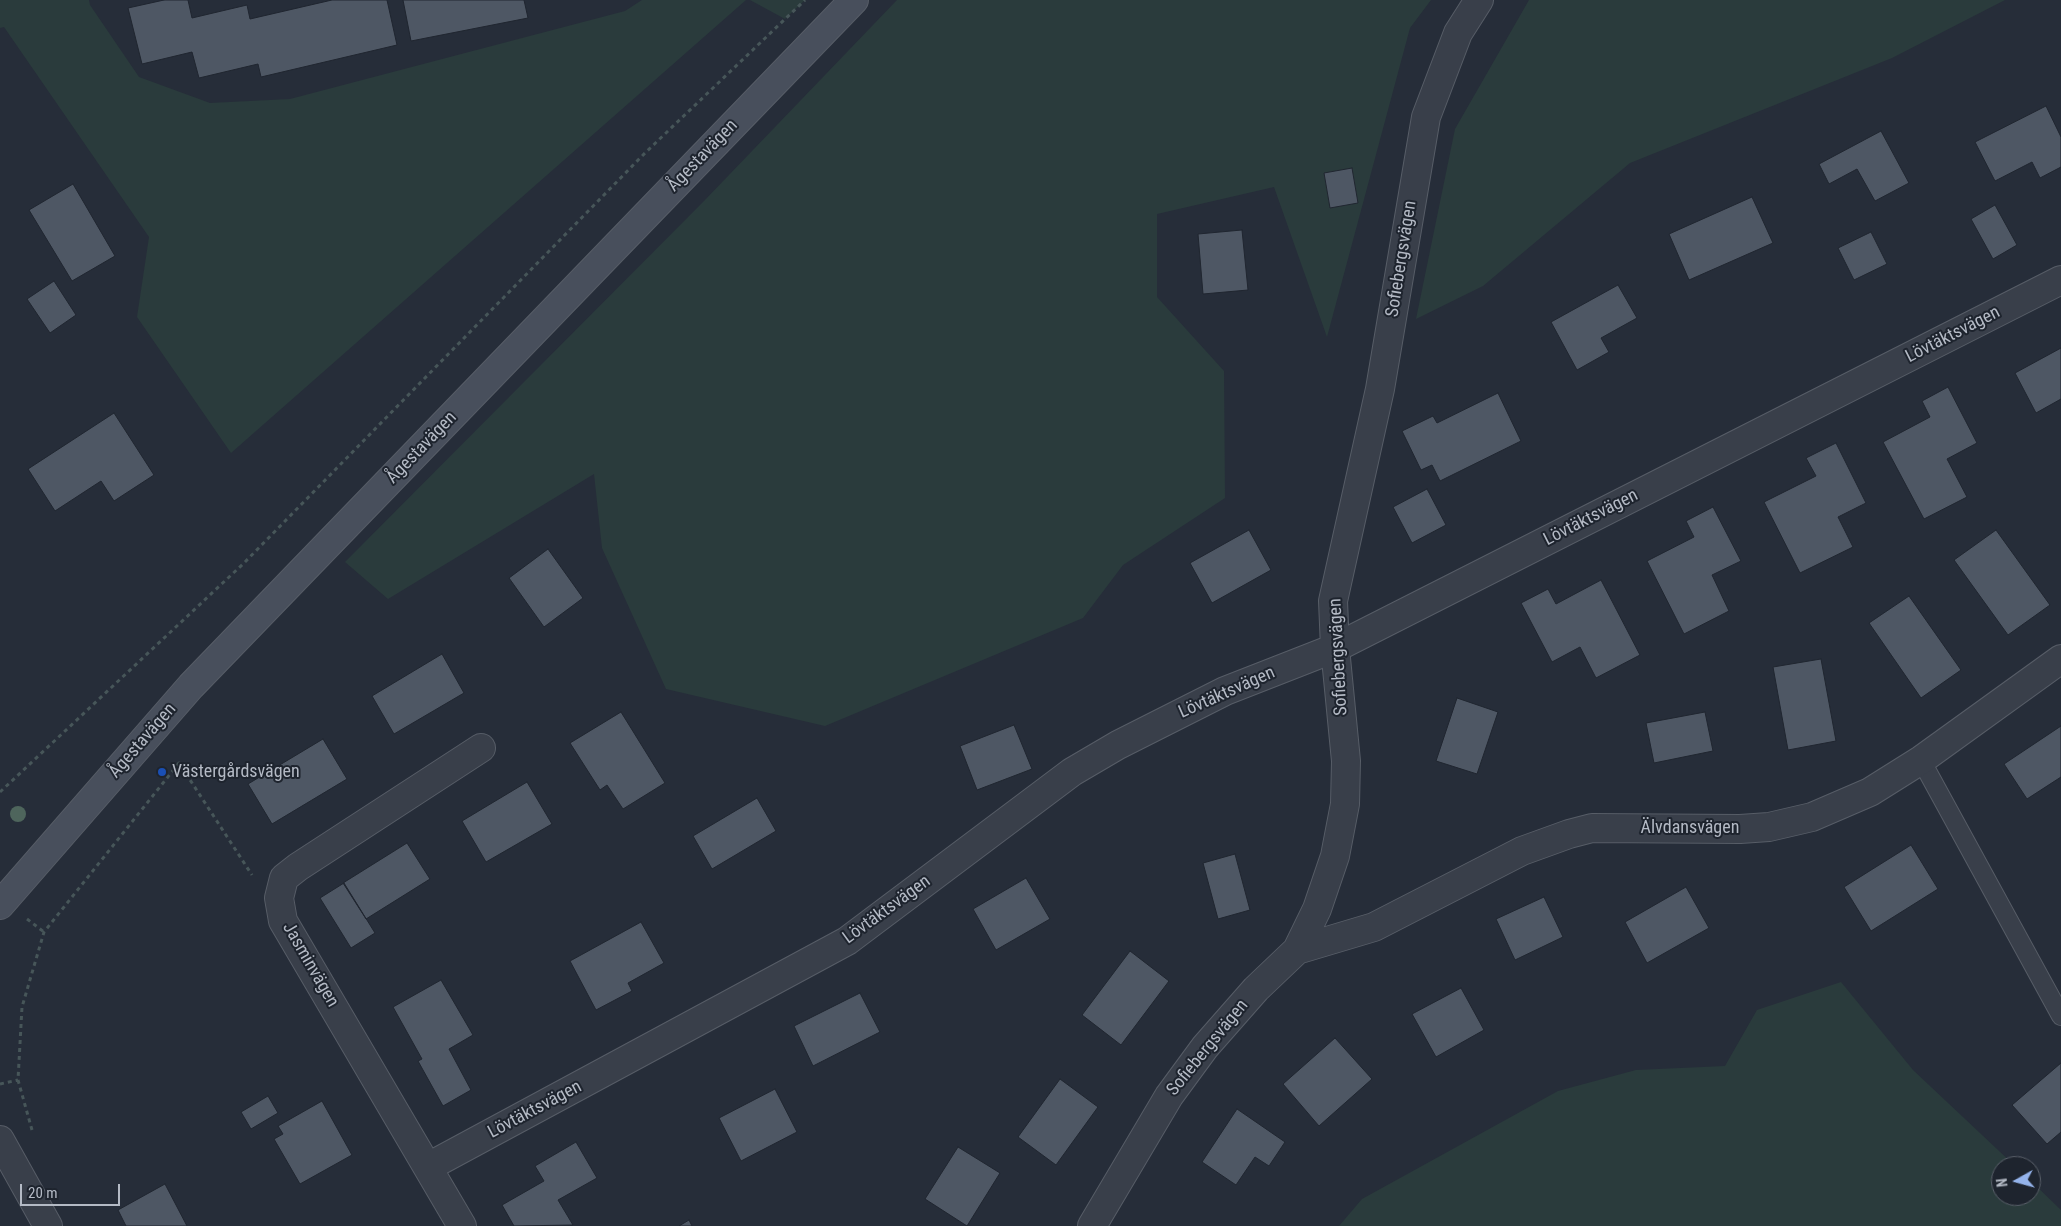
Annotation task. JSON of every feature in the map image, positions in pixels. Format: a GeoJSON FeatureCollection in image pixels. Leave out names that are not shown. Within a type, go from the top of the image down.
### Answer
{"type":"FeatureCollection","features":[{"type":"Feature","properties":{"kind":"main road","name":"Ågestavägen"},"geometry":{"type":"LineString","coordinates":[[0,905],[191,686],[854,0]]}},
{"type":"Feature","properties":{"kind":"street","name":"Sofiebergsvägen"},"geometry":{"type":"LineString","coordinates":[[1092,1226],[1169,1096],[1205,1047],[1250,996],[1297,950],[1317,909],[1336,856],[1345,804],[1346,761],[1335,648],[1333,601],[1380,389],[1426,117],[1458,33],[1479,0]]}},
{"type":"Feature","properties":{"kind":"street","name":"Lövtäktsvägen"},"geometry":{"type":"LineString","coordinates":[[428,1167],[847,941],[1072,772],[1118,745],[1225,690],[1335,648],[2061,280]]}},
{"type":"Feature","properties":{"kind":"street","name":"Älvdansvägen"},"geometry":{"type":"LineString","coordinates":[[1297,950],[1374,927],[1522,851],[1568,834],[1592,828],[1740,829],[1769,827],[1812,817],[1870,792],[1921,760],[2061,659]]}},
{"type":"Feature","properties":{"kind":"street","name":"Jasminvägen"},"geometry":{"type":"LineString","coordinates":[[462,1226],[283,921],[279,898],[284,878],[298,867],[481,748]]}},
{"type":"Feature","properties":{"kind":"street"},"geometry":{"type":"LineString","coordinates":[[0,1140],[48,1226]]}},
{"type":"Feature","properties":{"kind":"lane"},"geometry":{"type":"LineString","coordinates":[[1921,760],[2061,1016]]}},
{"type":"Feature","properties":{"kind":"path"},"geometry":{"type":"LineString","coordinates":[[0,792],[244,563],[638,160],[805,0]]}},
{"type":"Feature","properties":{"kind":"path"},"geometry":{"type":"LineString","coordinates":[[0,1084],[18,1080],[22,1007],[44,932],[179,763],[252,874],[279,898]]}},
{"type":"Feature","properties":{"kind":"shaded area"},"geometry":{"type":"Polygon","coordinates":[[[0,0],[89,0],[90,5],[139,77],[210,103],[290,99],[625,11],[642,0],[746,0],[231,453],[137,317],[149,237],[4,27],[0,28],[0,0]]]}},
{"type":"Feature","properties":{"kind":"shaded area"},"geometry":{"type":"Polygon","coordinates":[[[750,0],[805,0],[785,19],[750,0]]]}},
{"type":"Feature","properties":{"kind":"shaded area"},"geometry":{"type":"Polygon","coordinates":[[[897,0],[1431,0],[1410,28],[1327,337],[1274,187],[1157,214],[1157,297],[1224,371],[1225,498],[1123,565],[1083,618],[825,726],[666,689],[602,548],[594,474],[388,599],[345,562],[704,201],[897,0]]]}},
{"type":"Feature","properties":{"kind":"shaded area"},"geometry":{"type":"Polygon","coordinates":[[[1529,0],[2005,0],[1892,58],[1630,163],[1483,286],[1416,319],[1455,129],[1529,0]]]}},
{"type":"Feature","properties":{"kind":"shaded area"},"geometry":{"type":"Polygon","coordinates":[[[1841,982],[1913,1070],[2004,1156],[1991,1156],[1991,1206],[2041,1206],[2041,1191],[2061,1210],[2061,1226],[1339,1226],[1362,1199],[1558,1091],[1636,1070],[1725,1066],[1757,1010],[1841,982]]]}},
{"type":"Feature","properties":{"kind":"building"},"geometry":{"type":"Polygon","coordinates":[[[164,0],[188,0],[192,18],[247,5],[250,19],[332,0],[387,0],[397,45],[261,77],[258,64],[199,78],[192,52],[142,64],[128,8],[164,0]]]}},
{"type":"Feature","properties":{"kind":"building"},"geometry":{"type":"Polygon","coordinates":[[[403,0],[524,0],[528,18],[411,41],[403,0]]]}},
{"type":"Feature","properties":{"kind":"building"},"geometry":{"type":"Polygon","coordinates":[[[2046,106],[2061,137],[2061,167],[2040,178],[2032,162],[1995,181],[1975,142],[2046,106]]]}},
{"type":"Feature","properties":{"kind":"building"},"geometry":{"type":"Polygon","coordinates":[[[1881,131],[1909,183],[1875,201],[1857,169],[1829,184],[1819,164],[1881,131]]]}},
{"type":"Feature","properties":{"kind":"building"},"geometry":{"type":"Polygon","coordinates":[[[1352,168],[1358,203],[1330,208],[1324,173],[1352,168]]]}},
{"type":"Feature","properties":{"kind":"building"},"geometry":{"type":"Polygon","coordinates":[[[73,184],[115,256],[72,281],[29,210],[73,184]]]}},
{"type":"Feature","properties":{"kind":"building"},"geometry":{"type":"Polygon","coordinates":[[[1752,197],[1773,243],[1689,280],[1669,234],[1752,197]]]}},
{"type":"Feature","properties":{"kind":"building"},"geometry":{"type":"Polygon","coordinates":[[[1995,205],[2017,245],[1993,259],[1971,219],[1995,205]]]}},
{"type":"Feature","properties":{"kind":"building"},"geometry":{"type":"Polygon","coordinates":[[[1242,230],[1248,290],[1203,294],[1198,234],[1242,230]]]}},
{"type":"Feature","properties":{"kind":"building"},"geometry":{"type":"Polygon","coordinates":[[[1871,232],[1887,264],[1854,280],[1838,248],[1871,232]]]}},
{"type":"Feature","properties":{"kind":"building"},"geometry":{"type":"Polygon","coordinates":[[[54,281],[76,315],[50,333],[27,299],[54,281]]]}},
{"type":"Feature","properties":{"kind":"building"},"geometry":{"type":"Polygon","coordinates":[[[1618,285],[1637,318],[1601,338],[1609,352],[1577,370],[1551,322],[1618,285]]]}},
{"type":"Feature","properties":{"kind":"building"},"geometry":{"type":"Polygon","coordinates":[[[2061,348],[2061,399],[2036,413],[2015,373],[2061,348]]]}},
{"type":"Feature","properties":{"kind":"building"},"geometry":{"type":"Polygon","coordinates":[[[1948,387],[1977,443],[1947,459],[1967,497],[1924,519],[1883,442],[1930,417],[1922,401],[1948,387]]]}},
{"type":"Feature","properties":{"kind":"building"},"geometry":{"type":"Polygon","coordinates":[[[1498,393],[1521,441],[1440,481],[1432,465],[1421,470],[1402,431],[1433,416],[1437,423],[1498,393]]]}},
{"type":"Feature","properties":{"kind":"building"},"geometry":{"type":"Polygon","coordinates":[[[114,413],[154,475],[114,501],[101,481],[55,511],[28,469],[114,413]]]}},
{"type":"Feature","properties":{"kind":"building"},"geometry":{"type":"Polygon","coordinates":[[[1836,443],[1866,503],[1838,517],[1853,547],[1800,573],[1764,502],[1816,476],[1806,458],[1836,443]]]}},
{"type":"Feature","properties":{"kind":"building"},"geometry":{"type":"Polygon","coordinates":[[[1427,489],[1446,525],[1412,543],[1393,507],[1427,489]]]}},
{"type":"Feature","properties":{"kind":"building"},"geometry":{"type":"Polygon","coordinates":[[[1713,507],[1741,561],[1712,575],[1729,611],[1684,634],[1647,561],[1694,537],[1686,521],[1713,507]]]}},
{"type":"Feature","properties":{"kind":"building"},"geometry":{"type":"Polygon","coordinates":[[[1249,530],[1271,570],[1212,603],[1190,563],[1249,530]]]}},
{"type":"Feature","properties":{"kind":"building"},"geometry":{"type":"Polygon","coordinates":[[[1996,530],[2050,605],[2008,635],[1954,560],[1996,530]]]}},
{"type":"Feature","properties":{"kind":"building"},"geometry":{"type":"Polygon","coordinates":[[[548,549],[583,598],[544,627],[509,578],[548,549]]]}},
{"type":"Feature","properties":{"kind":"building"},"geometry":{"type":"Polygon","coordinates":[[[1601,580],[1640,655],[1596,678],[1580,647],[1552,662],[1521,603],[1548,589],[1556,604],[1601,580]]]}},
{"type":"Feature","properties":{"kind":"building"},"geometry":{"type":"Polygon","coordinates":[[[1909,596],[1961,670],[1921,698],[1869,623],[1909,596]]]}},
{"type":"Feature","properties":{"kind":"building"},"geometry":{"type":"Polygon","coordinates":[[[442,654],[464,693],[394,734],[372,696],[442,654]]]}},
{"type":"Feature","properties":{"kind":"building"},"geometry":{"type":"Polygon","coordinates":[[[1821,659],[1836,741],[1788,750],[1773,667],[1821,659]]]}},
{"type":"Feature","properties":{"kind":"building"},"geometry":{"type":"Polygon","coordinates":[[[1457,698],[1498,712],[1477,774],[1436,761],[1457,698]]]}},
{"type":"Feature","properties":{"kind":"building"},"geometry":{"type":"Polygon","coordinates":[[[621,712],[665,783],[623,809],[607,785],[600,790],[570,743],[621,712]]]}},
{"type":"Feature","properties":{"kind":"building"},"geometry":{"type":"Polygon","coordinates":[[[1705,712],[1713,751],[1654,763],[1646,723],[1705,712]]]}},
{"type":"Feature","properties":{"kind":"building"},"geometry":{"type":"Polygon","coordinates":[[[1014,725],[1032,769],[977,790],[960,746],[1014,725]]]}},
{"type":"Feature","properties":{"kind":"building"},"geometry":{"type":"Polygon","coordinates":[[[2061,726],[2061,777],[2027,799],[2004,764],[2061,726]]]}},
{"type":"Feature","properties":{"kind":"building"},"geometry":{"type":"Polygon","coordinates":[[[323,739],[347,779],[272,824],[248,784],[323,739]]]}},
{"type":"Feature","properties":{"kind":"building"},"geometry":{"type":"Polygon","coordinates":[[[527,782],[552,824],[486,862],[462,821],[527,782]]]}},
{"type":"Feature","properties":{"kind":"building"},"geometry":{"type":"Polygon","coordinates":[[[757,798],[776,831],[712,869],[693,836],[757,798]]]}},
{"type":"Feature","properties":{"kind":"building"},"geometry":{"type":"Polygon","coordinates":[[[407,843],[430,879],[366,919],[343,883],[407,843]]]}},
{"type":"Feature","properties":{"kind":"building"},"geometry":{"type":"Polygon","coordinates":[[[1911,845],[1938,889],[1871,931],[1844,887],[1911,845]]]}},
{"type":"Feature","properties":{"kind":"building"},"geometry":{"type":"Polygon","coordinates":[[[1235,854],[1250,910],[1218,919],[1203,863],[1235,854]]]}},
{"type":"Feature","properties":{"kind":"building"},"geometry":{"type":"Polygon","coordinates":[[[1026,878],[1050,919],[996,950],[973,909],[1026,878]]]}},
{"type":"Feature","properties":{"kind":"building"},"geometry":{"type":"Polygon","coordinates":[[[344,883],[375,933],[351,948],[320,898],[344,883]]]}},
{"type":"Feature","properties":{"kind":"building"},"geometry":{"type":"Polygon","coordinates":[[[1686,887],[1709,928],[1647,963],[1625,922],[1686,887]]]}},
{"type":"Feature","properties":{"kind":"building"},"geometry":{"type":"Polygon","coordinates":[[[1544,897],[1563,937],[1515,960],[1496,919],[1544,897]]]}},
{"type":"Feature","properties":{"kind":"building"},"geometry":{"type":"Polygon","coordinates":[[[641,922],[664,963],[628,983],[632,991],[596,1010],[570,961],[641,922]]]}},
{"type":"Feature","properties":{"kind":"building"},"geometry":{"type":"Polygon","coordinates":[[[1130,951],[1169,981],[1121,1045],[1082,1015],[1130,951]]]}},
{"type":"Feature","properties":{"kind":"building"},"geometry":{"type":"Polygon","coordinates":[[[441,980],[473,1035],[449,1049],[471,1090],[443,1106],[418,1061],[422,1059],[393,1007],[441,980]]]}},
{"type":"Feature","properties":{"kind":"building"},"geometry":{"type":"Polygon","coordinates":[[[1461,988],[1484,1030],[1436,1057],[1412,1014],[1461,988]]]}},
{"type":"Feature","properties":{"kind":"building"},"geometry":{"type":"Polygon","coordinates":[[[860,993],[880,1032],[813,1066],[794,1026],[860,993]]]}},
{"type":"Feature","properties":{"kind":"building"},"geometry":{"type":"Polygon","coordinates":[[[1335,1038],[1372,1079],[1319,1126],[1283,1084],[1335,1038]]]}},
{"type":"Feature","properties":{"kind":"building"},"geometry":{"type":"Polygon","coordinates":[[[2061,1063],[2061,1132],[2047,1144],[2012,1105],[2061,1063]]]}},
{"type":"Feature","properties":{"kind":"building"},"geometry":{"type":"Polygon","coordinates":[[[1060,1079],[1098,1107],[1056,1165],[1018,1137],[1060,1079]]]}},
{"type":"Feature","properties":{"kind":"building"},"geometry":{"type":"Polygon","coordinates":[[[775,1089],[797,1132],[741,1161],[719,1118],[775,1089]]]}},
{"type":"Feature","properties":{"kind":"building"},"geometry":{"type":"Polygon","coordinates":[[[268,1096],[278,1113],[251,1129],[241,1112],[268,1096]]]}},
{"type":"Feature","properties":{"kind":"building"},"geometry":{"type":"Polygon","coordinates":[[[322,1101],[352,1155],[300,1184],[274,1139],[283,1134],[278,1126],[322,1101]]]}},
{"type":"Feature","properties":{"kind":"building"},"geometry":{"type":"Polygon","coordinates":[[[1237,1109],[1285,1142],[1269,1166],[1255,1157],[1236,1185],[1202,1162],[1237,1109]]]}},
{"type":"Feature","properties":{"kind":"building"},"geometry":{"type":"Polygon","coordinates":[[[576,1142],[597,1178],[558,1200],[573,1225],[514,1226],[502,1205],[544,1181],[535,1166],[576,1142]]]}},
{"type":"Feature","properties":{"kind":"building"},"geometry":{"type":"Polygon","coordinates":[[[958,1147],[1000,1173],[967,1226],[925,1199],[958,1147]]]}},
{"type":"Feature","properties":{"kind":"building"},"geometry":{"type":"Polygon","coordinates":[[[165,1184],[187,1226],[126,1226],[118,1210],[165,1184]]]}},
{"type":"Feature","properties":{"kind":"building"},"geometry":{"type":"Polygon","coordinates":[[[689,1220],[692,1226],[679,1226],[689,1220]]]}},
{"type":"Feature","properties":{"kind":"place","name":"Västergårdsvägen"},"geometry":{"type":"Point","coordinates":[162,772]}}]}
